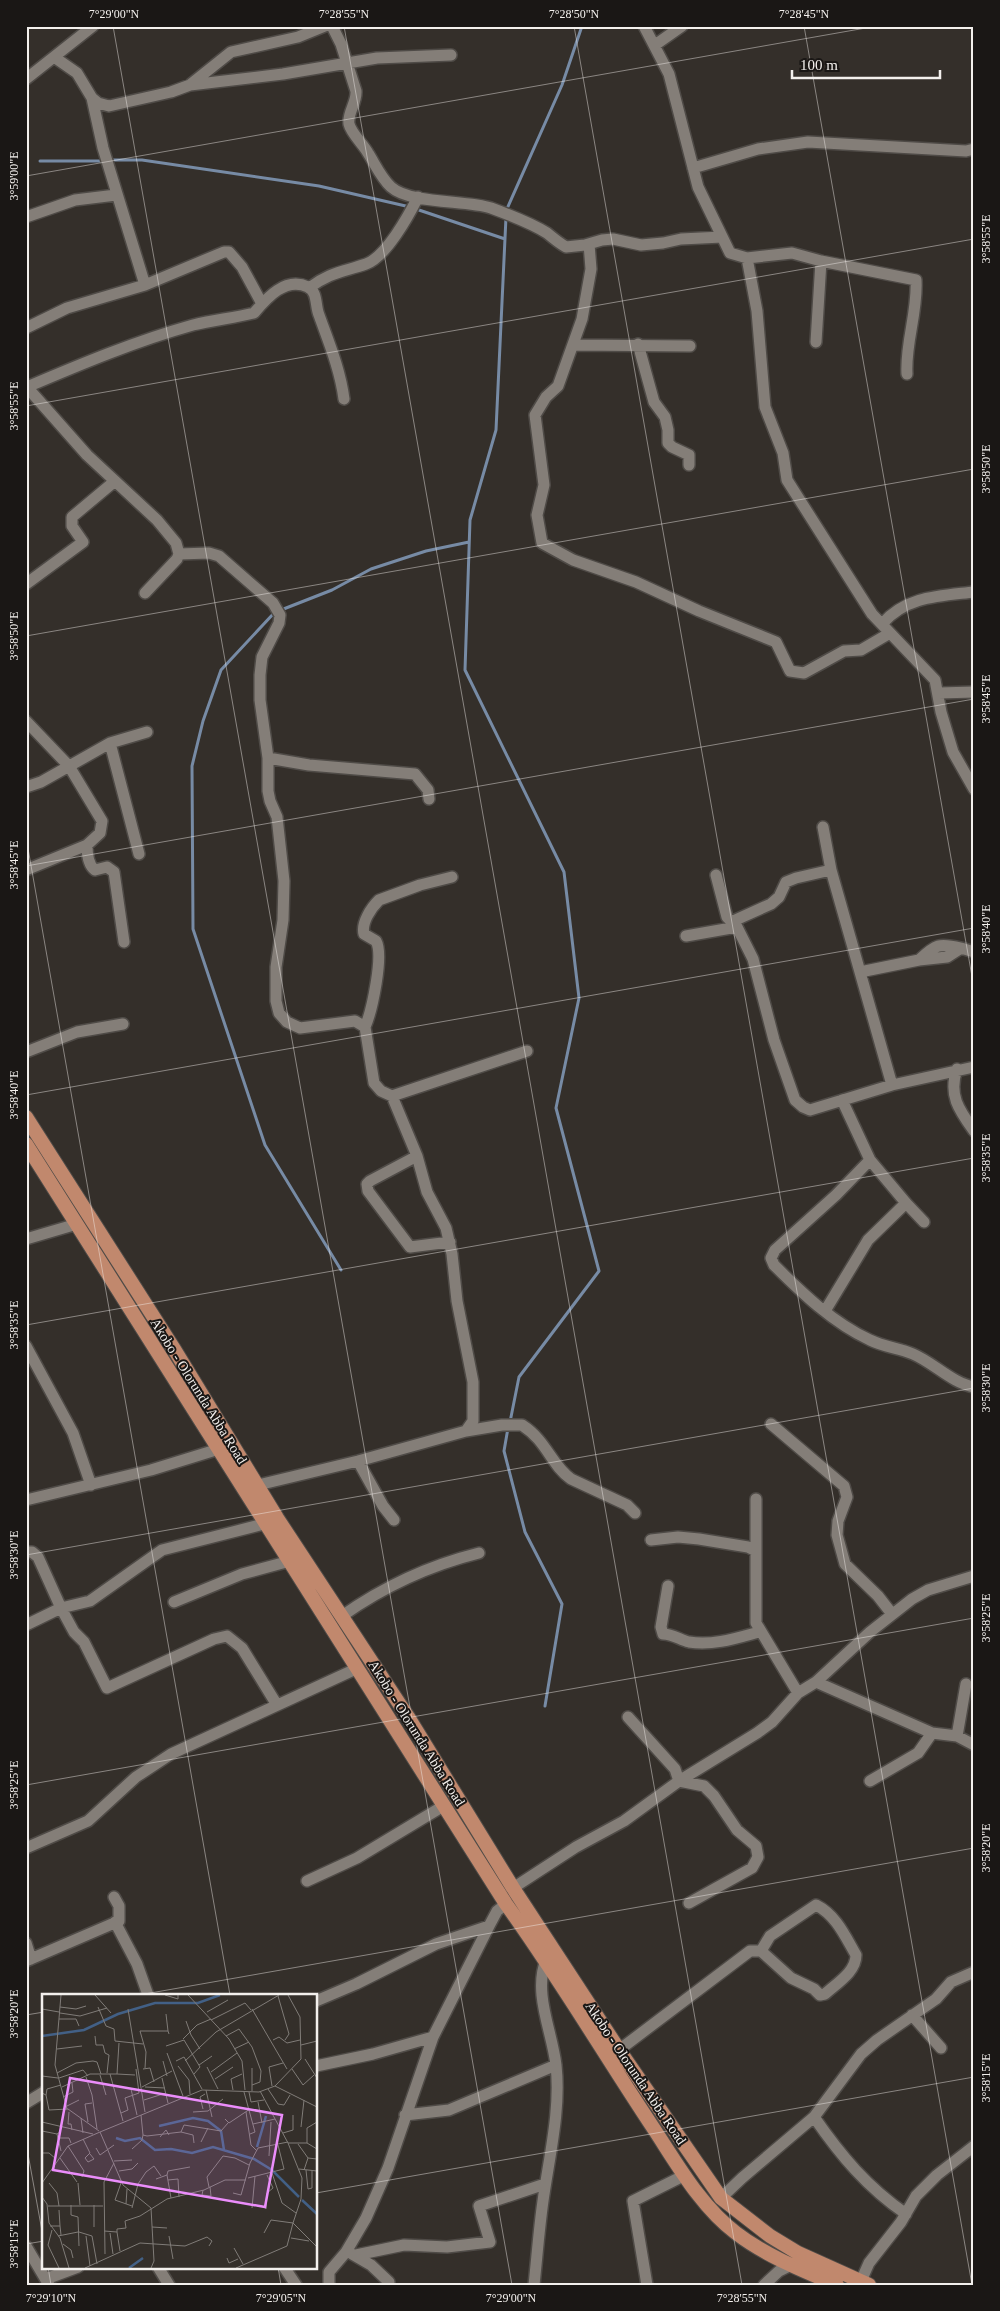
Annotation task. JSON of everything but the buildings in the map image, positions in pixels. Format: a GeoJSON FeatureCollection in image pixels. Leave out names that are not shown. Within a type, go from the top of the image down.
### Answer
{"type":"FeatureCollection","features":[{"type":"Feature","properties":{"kind":"main road","name":"Akobo - Olorunda Abba Road"},"geometry":{"type":"LineString","coordinates":[[26,1117],[258,1485],[408,1718],[513,1888],[619,2050],[721,2198],[770,2236],[798,2253],[865,2283]]}},
{"type":"Feature","properties":{"kind":"main road","name":"Akobo - Olorunda Abba Road"},"geometry":{"type":"LineString","coordinates":[[26,1144],[219,1448],[264,1524],[358,1668],[506,1904],[546,1960],[607,2058],[685,2175],[710,2207],[735,2232],[791,2265],[837,2285]]}},
{"type":"Feature","properties":{"kind":"main road"},"geometry":{"type":"LineString","coordinates":[[395,1727],[408,1718]]}},
{"type":"Feature","properties":{"kind":"street"},"geometry":{"type":"LineString","coordinates":[[26,79],[93,26]]}},
{"type":"Feature","properties":{"kind":"street"},"geometry":{"type":"LineString","coordinates":[[190,85],[231,52],[298,37],[325,26]]}},
{"type":"Feature","properties":{"kind":"street"},"geometry":{"type":"LineString","coordinates":[[332,26],[340,44],[356,97],[350,118],[350,127],[362,142],[381,175],[392,188],[401,193],[448,202],[468,202],[491,208],[546,233],[566,247],[613,239],[641,245],[663,244],[681,239],[722,237]]}},
{"type":"Feature","properties":{"kind":"street"},"geometry":{"type":"LineString","coordinates":[[644,26],[669,74],[698,186],[730,253],[747,258],[792,253],[821,261],[916,280],[908,342],[909,354],[906,360],[907,374]]}},
{"type":"Feature","properties":{"kind":"street"},"geometry":{"type":"LineString","coordinates":[[655,45],[682,26]]}},
{"type":"Feature","properties":{"kind":"street"},"geometry":{"type":"LineString","coordinates":[[92,98],[109,106],[170,92],[190,85],[283,74],[376,58],[451,55]]}},
{"type":"Feature","properties":{"kind":"street"},"geometry":{"type":"LineString","coordinates":[[54,57],[67,64],[77,73],[92,98],[96,121],[116,195],[145,285]]}},
{"type":"Feature","properties":{"kind":"street"},"geometry":{"type":"LineString","coordinates":[[693,168],[758,149],[808,142],[966,151],[974,149]]}},
{"type":"Feature","properties":{"kind":"street"},"geometry":{"type":"LineString","coordinates":[[26,217],[75,200],[116,195]]}},
{"type":"Feature","properties":{"kind":"street"},"geometry":{"type":"LineString","coordinates":[[145,593],[177,559],[179,554],[176,543],[157,520],[87,455],[27,387],[84,362],[158,336],[195,325],[254,313],[261,302],[274,292],[287,286],[309,288],[336,272],[368,264],[379,255],[404,222],[418,197]]}},
{"type":"Feature","properties":{"kind":"street"},"geometry":{"type":"LineString","coordinates":[[589,244],[591,268],[582,319],[574,345],[558,386],[546,397],[535,415],[544,485],[538,515],[542,544],[574,560],[636,582],[699,611],[776,642],[790,671],[804,673],[844,651],[861,650],[886,628],[892,613],[919,600],[974,592]]}},
{"type":"Feature","properties":{"kind":"street"},"geometry":{"type":"LineString","coordinates":[[26,328],[67,308],[145,285],[224,252],[229,252],[242,267],[261,302]]}},
{"type":"Feature","properties":{"kind":"street"},"geometry":{"type":"LineString","coordinates":[[747,258],[757,311],[765,407],[782,453],[787,480],[862,600],[935,680],[939,693],[941,712],[953,752],[974,789]]}},
{"type":"Feature","properties":{"kind":"street"},"geometry":{"type":"LineString","coordinates":[[816,342],[821,261]]}},
{"type":"Feature","properties":{"kind":"street"},"geometry":{"type":"LineString","coordinates":[[309,288],[314,294],[318,314],[341,377],[344,399]]}},
{"type":"Feature","properties":{"kind":"street"},"geometry":{"type":"LineString","coordinates":[[574,345],[638,344],[690,346]]}},
{"type":"Feature","properties":{"kind":"street"},"geometry":{"type":"LineString","coordinates":[[638,344],[654,402],[665,417],[668,443],[672,447],[690,455],[689,465]]}},
{"type":"Feature","properties":{"kind":"street"},"geometry":{"type":"LineString","coordinates":[[26,584],[81,544],[83,539],[72,526],[72,517],[115,481]]}},
{"type":"Feature","properties":{"kind":"street"},"geometry":{"type":"LineString","coordinates":[[179,554],[209,553],[219,556],[278,611],[279,623],[262,657],[260,700],[268,758],[268,791],[270,801],[278,817],[284,881],[283,920],[276,967],[276,1000],[279,1013],[287,1022],[300,1028],[356,1022],[365,1027]]}},
{"type":"Feature","properties":{"kind":"street"},"geometry":{"type":"LineString","coordinates":[[939,693],[974,692]]}},
{"type":"Feature","properties":{"kind":"street"},"geometry":{"type":"LineString","coordinates":[[26,721],[69,766],[102,821],[100,833],[87,844],[26,870]]}},
{"type":"Feature","properties":{"kind":"street"},"geometry":{"type":"LineString","coordinates":[[26,787],[41,782],[110,743],[147,732]]}},
{"type":"Feature","properties":{"kind":"street"},"geometry":{"type":"LineString","coordinates":[[110,743],[139,854]]}},
{"type":"Feature","properties":{"kind":"street"},"geometry":{"type":"LineString","coordinates":[[268,758],[309,765],[415,774],[428,790],[429,799]]}},
{"type":"Feature","properties":{"kind":"street"},"geometry":{"type":"LineString","coordinates":[[823,827],[831,870],[892,1085]]}},
{"type":"Feature","properties":{"kind":"street"},"geometry":{"type":"LineString","coordinates":[[87,844],[92,867],[98,870],[108,867],[114,872],[124,942]]}},
{"type":"Feature","properties":{"kind":"street"},"geometry":{"type":"LineString","coordinates":[[686,936],[734,924],[771,904],[778,897],[786,882],[831,870]]}},
{"type":"Feature","properties":{"kind":"street"},"geometry":{"type":"LineString","coordinates":[[716,875],[726,916],[734,924],[752,959],[774,1040],[795,1100],[803,1107],[810,1110],[892,1085],[957,1069],[974,1067]]}},
{"type":"Feature","properties":{"kind":"street"},"geometry":{"type":"LineString","coordinates":[[452,877],[420,884],[379,900],[375,904],[363,926],[364,934],[376,941],[379,950],[375,992],[365,1027],[374,1083],[381,1091],[392,1096],[417,1156],[427,1192],[446,1228],[450,1242],[458,1301],[473,1382],[473,1421],[466,1431]]}},
{"type":"Feature","properties":{"kind":"street"},"geometry":{"type":"LineString","coordinates":[[860,972],[919,960],[947,957],[962,948],[974,952]]}},
{"type":"Feature","properties":{"kind":"street"},"geometry":{"type":"LineString","coordinates":[[26,1052],[77,1032],[123,1024]]}},
{"type":"Feature","properties":{"kind":"street"},"geometry":{"type":"LineString","coordinates":[[392,1096],[402,1091],[528,1051]]}},
{"type":"Feature","properties":{"kind":"street"},"geometry":{"type":"LineString","coordinates":[[957,1069],[952,1090],[964,1117],[974,1131]]}},
{"type":"Feature","properties":{"kind":"street"},"geometry":{"type":"LineString","coordinates":[[842,1100],[870,1160],[924,1222]]}},
{"type":"Feature","properties":{"kind":"street"},"geometry":{"type":"LineString","coordinates":[[417,1156],[370,1180],[367,1184],[368,1191],[410,1247],[450,1242]]}},
{"type":"Feature","properties":{"kind":"street"},"geometry":{"type":"LineString","coordinates":[[870,1160],[836,1195],[775,1250],[771,1258],[774,1264],[804,1296],[870,1340],[914,1354],[953,1378],[974,1387]]}},
{"type":"Feature","properties":{"kind":"street"},"geometry":{"type":"LineString","coordinates":[[825,1311],[868,1240],[906,1203]]}},
{"type":"Feature","properties":{"kind":"street"},"geometry":{"type":"LineString","coordinates":[[26,1239],[77,1224]]}},
{"type":"Feature","properties":{"kind":"street"},"geometry":{"type":"LineString","coordinates":[[26,1346],[73,1433],[91,1485]]}},
{"type":"Feature","properties":{"kind":"street"},"geometry":{"type":"LineString","coordinates":[[771,1424],[844,1486],[847,1498],[838,1521],[838,1535],[845,1564],[878,1596],[892,1614]]}},
{"type":"Feature","properties":{"kind":"street"},"geometry":{"type":"LineString","coordinates":[[258,1485],[358,1461],[466,1431],[502,1425],[522,1425],[545,1446],[563,1473],[571,1479],[627,1505],[635,1513]]}},
{"type":"Feature","properties":{"kind":"street"},"geometry":{"type":"LineString","coordinates":[[26,1500],[151,1470],[219,1448]]}},
{"type":"Feature","properties":{"kind":"street"},"geometry":{"type":"LineString","coordinates":[[358,1461],[383,1506],[394,1520]]}},
{"type":"Feature","properties":{"kind":"street"},"geometry":{"type":"LineString","coordinates":[[756,1499],[755,1612],[760,1632],[798,1694]]}},
{"type":"Feature","properties":{"kind":"street"},"geometry":{"type":"LineString","coordinates":[[26,1626],[61,1608],[90,1601],[162,1550],[264,1524]]}},
{"type":"Feature","properties":{"kind":"street"},"geometry":{"type":"LineString","coordinates":[[651,1540],[678,1537],[699,1539],[748,1547],[756,1551]]}},
{"type":"Feature","properties":{"kind":"street"},"geometry":{"type":"LineString","coordinates":[[26,1552],[32,1552],[38,1557],[61,1608],[74,1632],[84,1642],[107,1688],[214,1639],[227,1636],[242,1648],[277,1705]]}},
{"type":"Feature","properties":{"kind":"street"},"geometry":{"type":"LineString","coordinates":[[342,1616],[368,1598],[445,1562],[480,1552]]}},
{"type":"Feature","properties":{"kind":"street"},"geometry":{"type":"LineString","coordinates":[[174,1602],[242,1574],[290,1562]]}},
{"type":"Feature","properties":{"kind":"street"},"geometry":{"type":"LineString","coordinates":[[513,1888],[576,1847],[624,1821],[679,1781],[772,1722],[798,1694],[816,1682],[870,1632],[912,1599],[928,1590],[974,1576]]}},
{"type":"Feature","properties":{"kind":"street"},"geometry":{"type":"LineString","coordinates":[[668,1586],[661,1627],[663,1634],[668,1634],[688,1642],[709,1642],[730,1640],[760,1632]]}},
{"type":"Feature","properties":{"kind":"street"},"geometry":{"type":"LineString","coordinates":[[26,1848],[88,1822],[136,1777],[171,1754],[358,1668]]}},
{"type":"Feature","properties":{"kind":"street"},"geometry":{"type":"LineString","coordinates":[[816,1682],[932,1733],[957,1736],[974,1745]]}},
{"type":"Feature","properties":{"kind":"street"},"geometry":{"type":"LineString","coordinates":[[957,1736],[966,1684]]}},
{"type":"Feature","properties":{"kind":"street"},"geometry":{"type":"LineString","coordinates":[[628,1717],[675,1769],[679,1781]]}},
{"type":"Feature","properties":{"kind":"street"},"geometry":{"type":"LineString","coordinates":[[870,1781],[918,1753],[932,1733]]}},
{"type":"Feature","properties":{"kind":"street"},"geometry":{"type":"LineString","coordinates":[[679,1781],[704,1786],[714,1796],[737,1830],[756,1846],[758,1857],[752,1868],[689,1903]]}},
{"type":"Feature","properties":{"kind":"street"},"geometry":{"type":"LineString","coordinates":[[306,1880],[357,1858],[444,1805]]}},
{"type":"Feature","properties":{"kind":"street"},"geometry":{"type":"LineString","coordinates":[[26,1943],[28,1960],[119,1921],[120,1916],[114,1897]]}},
{"type":"Feature","properties":{"kind":"street"},"geometry":{"type":"LineString","coordinates":[[329,2284],[329,2272],[351,2253],[388,2168],[433,2037],[497,1911],[506,1904]]}},
{"type":"Feature","properties":{"kind":"street"},"geometry":{"type":"LineString","coordinates":[[619,2050],[730,1964],[750,1951],[761,1951],[791,1978],[814,1988],[820,1996],[825,1994],[854,1968],[856,1961],[856,1955],[834,1918],[827,1910],[816,1905],[770,1936],[761,1951]]}},
{"type":"Feature","properties":{"kind":"street"},"geometry":{"type":"LineString","coordinates":[[115,1922],[137,1964],[148,1994]]}},
{"type":"Feature","properties":{"kind":"street"},"geometry":{"type":"LineString","coordinates":[[318,2000],[356,1984],[436,1944],[489,1926]]}},
{"type":"Feature","properties":{"kind":"street"},"geometry":{"type":"LineString","coordinates":[[534,2285],[554,2128],[556,2065],[541,1990],[541,1972],[546,1960]]}},
{"type":"Feature","properties":{"kind":"street"},"geometry":{"type":"LineString","coordinates":[[721,2198],[814,2117],[861,2054],[936,1999],[951,1982],[974,1972]]}},
{"type":"Feature","properties":{"kind":"street"},"geometry":{"type":"LineString","coordinates":[[912,2015],[941,2048]]}},
{"type":"Feature","properties":{"kind":"street"},"geometry":{"type":"LineString","coordinates":[[318,2066],[373,2054],[433,2037]]}},
{"type":"Feature","properties":{"kind":"street"},"geometry":{"type":"LineString","coordinates":[[406,2114],[449,2110],[556,2065]]}},
{"type":"Feature","properties":{"kind":"street"},"geometry":{"type":"LineString","coordinates":[[26,2103],[42,2093]]}},
{"type":"Feature","properties":{"kind":"street"},"geometry":{"type":"LineString","coordinates":[[814,2117],[841,2156],[881,2197],[906,2214]]}},
{"type":"Feature","properties":{"kind":"street"},"geometry":{"type":"LineString","coordinates":[[865,2283],[870,2263],[906,2214],[916,2196],[937,2175],[974,2146]]}},
{"type":"Feature","properties":{"kind":"street"},"geometry":{"type":"LineString","coordinates":[[647,2285],[633,2202],[685,2175]]}},
{"type":"Feature","properties":{"kind":"street"},"geometry":{"type":"LineString","coordinates":[[351,2253],[404,2245],[448,2247],[490,2242],[479,2206],[546,2184]]}},
{"type":"Feature","properties":{"kind":"street"},"geometry":{"type":"LineString","coordinates":[[26,2246],[47,2282],[76,2268]]}},
{"type":"Feature","properties":{"kind":"street"},"geometry":{"type":"LineString","coordinates":[[351,2253],[389,2282]]}},
{"type":"Feature","properties":{"kind":"street"},"geometry":{"type":"LineString","coordinates":[[764,2285],[779,2271],[791,2265]]}},
{"type":"Feature","properties":{"kind":"street"},"geometry":{"type":"LineString","coordinates":[[159,2268],[169,2285]]}},
{"type":"Feature","properties":{"kind":"street"},"geometry":{"type":"LineString","coordinates":[[285,2268],[296,2285]]}},
{"type":"Feature","properties":{"kind":"waterway"},"geometry":{"type":"LineString","coordinates":[[506,211],[562,85],[582,26]]}},
{"type":"Feature","properties":{"kind":"waterway"},"geometry":{"type":"LineString","coordinates":[[110,160],[142,160],[319,186],[410,207]]}},
{"type":"Feature","properties":{"kind":"waterway"},"geometry":{"type":"LineString","coordinates":[[40,161],[104,161]]}},
{"type":"Feature","properties":{"kind":"waterway"},"geometry":{"type":"LineString","coordinates":[[416,209],[505,239]]}},
{"type":"Feature","properties":{"kind":"waterway"},"geometry":{"type":"LineString","coordinates":[[506,217],[496,430],[470,520],[465,670],[564,872],[579,998],[556,1108],[599,1271],[519,1377],[510,1422]]}},
{"type":"Feature","properties":{"kind":"waterway"},"geometry":{"type":"LineString","coordinates":[[281,610],[332,590],[371,569],[426,551],[469,542]]}},
{"type":"Feature","properties":{"kind":"waterway"},"geometry":{"type":"LineString","coordinates":[[275,612],[221,670],[203,721],[192,766],[193,929],[265,1145],[341,1270]]}},
{"type":"Feature","properties":{"kind":"waterway"},"geometry":{"type":"LineString","coordinates":[[508,1428],[504,1451],[525,1532],[562,1604],[545,1706]]}}]}
